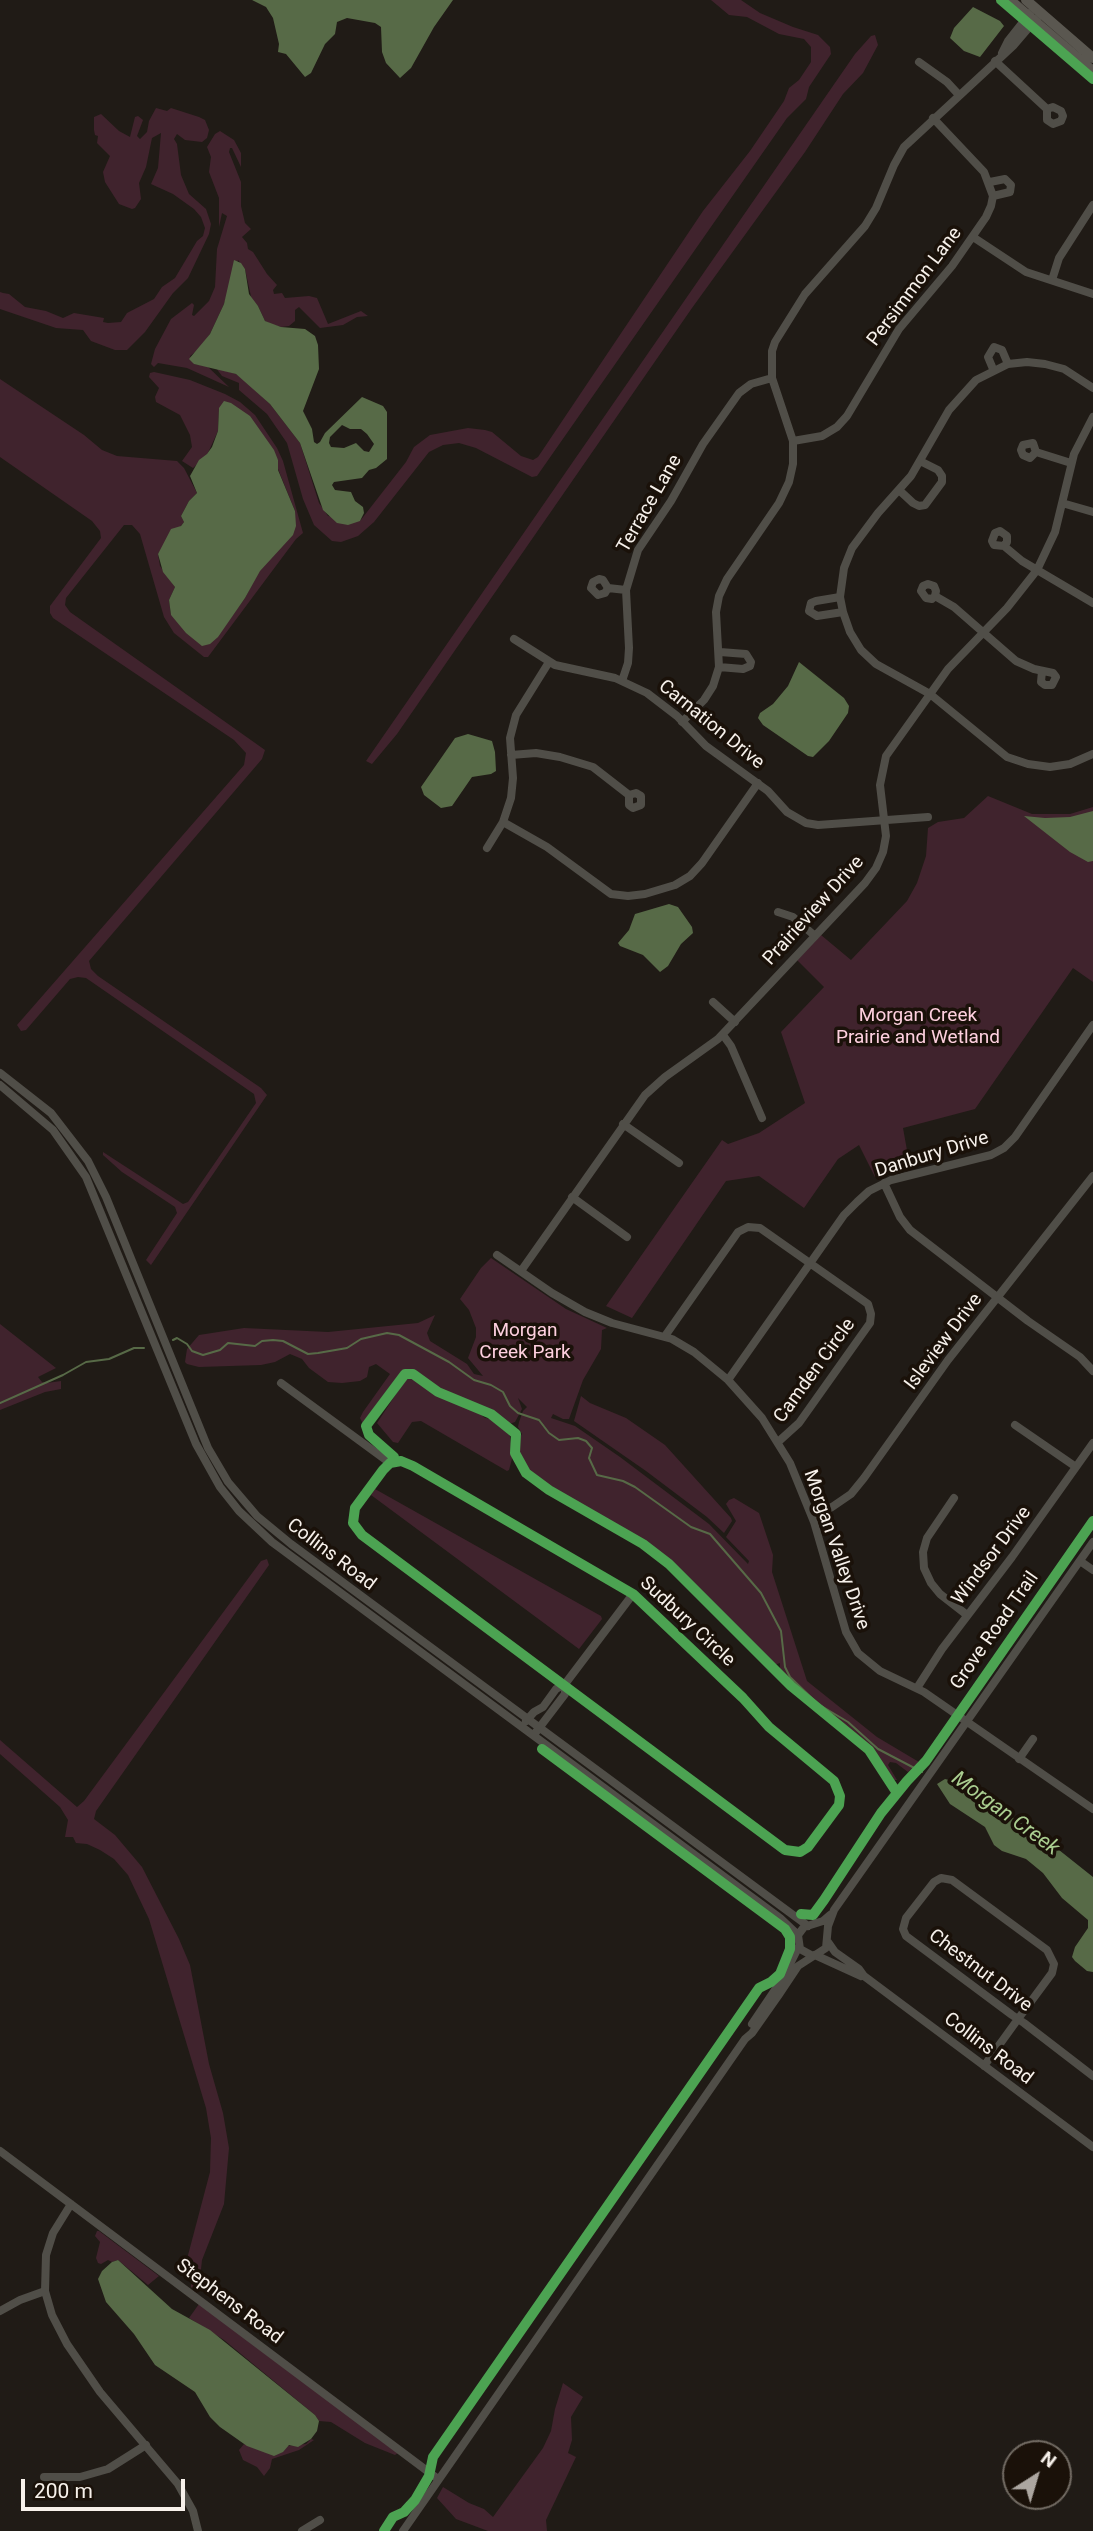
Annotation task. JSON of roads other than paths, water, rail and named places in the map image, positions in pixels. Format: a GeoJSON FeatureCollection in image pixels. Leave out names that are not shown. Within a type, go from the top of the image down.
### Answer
{"type":"FeatureCollection","features":[{"type":"Feature","properties":{"kind":"main road"},"geometry":{"type":"LineString","coordinates":[[1010,0],[1036,14],[1093,58]]}},
{"type":"Feature","properties":{"kind":"main road"},"geometry":{"type":"LineString","coordinates":[[1026,0],[1036,14],[1093,71]]}},
{"type":"Feature","properties":{"kind":"street"},"geometry":{"type":"LineString","coordinates":[[682,722],[708,693],[719,667],[716,612],[719,596],[727,579],[779,503],[792,467],[793,441],[772,378],[772,351],[775,342],[805,294],[865,226],[876,208],[898,155],[911,139],[998,58],[1007,41],[1036,14]]}},
{"type":"Feature","properties":{"kind":"street"},"geometry":{"type":"LineString","coordinates":[[998,58],[1047,109]]}},
{"type":"Feature","properties":{"kind":"street"},"geometry":{"type":"LineString","coordinates":[[919,62],[947,82],[959,95]]}},
{"type":"Feature","properties":{"kind":"street","name":"Persimmon Lane"},"geometry":{"type":"LineString","coordinates":[[793,441],[822,436],[837,427],[847,416],[899,329],[951,267],[986,217],[993,196],[990,182],[984,172],[933,118]]}},
{"type":"Feature","properties":{"kind":"street","name":"Persimmon Lane"},"geometry":{"type":"LineString","coordinates":[[990,182],[1005,179],[1011,185],[1010,192],[993,196]]}},
{"type":"Feature","properties":{"kind":"street"},"geometry":{"type":"LineString","coordinates":[[1052,280],[1059,258],[1093,205]]}},
{"type":"Feature","properties":{"kind":"street"},"geometry":{"type":"LineString","coordinates":[[973,237],[1013,266],[1093,294]]}},
{"type":"Feature","properties":{"kind":"street"},"geometry":{"type":"LineString","coordinates":[[993,369],[988,357],[994,347],[1002,350],[1008,364]]}},
{"type":"Feature","properties":{"kind":"street"},"geometry":{"type":"LineString","coordinates":[[1093,388],[1076,375],[1054,365],[1027,362],[993,369],[975,380],[960,394],[920,461],[852,548],[844,568],[841,597],[850,632],[876,664],[930,694],[990,745],[1013,759],[1050,767],[1070,764],[1093,754]]}},
{"type":"Feature","properties":{"kind":"street","name":"Terrace Lane"},"geometry":{"type":"LineString","coordinates":[[622,681],[628,663],[629,648],[626,590],[638,550],[674,496],[703,444],[741,390],[772,378]]}},
{"type":"Feature","properties":{"kind":"street","name":"Prairieview Drive"},"geometry":{"type":"LineString","coordinates":[[521,1270],[623,1124],[654,1086],[723,1035],[866,883],[883,852],[886,836],[880,785],[883,765],[891,746],[961,654],[1007,608],[1037,570],[1055,532],[1071,463],[1093,417]]}},
{"type":"Feature","properties":{"kind":"street"},"geometry":{"type":"LineString","coordinates":[[1036,452],[1071,463]]}},
{"type":"Feature","properties":{"kind":"street"},"geometry":{"type":"LineString","coordinates":[[899,490],[913,503],[925,505],[942,482],[938,470],[920,461]]}},
{"type":"Feature","properties":{"kind":"street"},"geometry":{"type":"LineString","coordinates":[[1062,503],[1093,512]]}},
{"type":"Feature","properties":{"kind":"street"},"geometry":{"type":"LineString","coordinates":[[1003,546],[1093,603]]}},
{"type":"Feature","properties":{"kind":"street"},"geometry":{"type":"LineString","coordinates":[[608,588],[626,590]]}},
{"type":"Feature","properties":{"kind":"street"},"geometry":{"type":"LineString","coordinates":[[934,596],[968,618],[1001,650],[1017,661],[1042,671]]}},
{"type":"Feature","properties":{"kind":"street"},"geometry":{"type":"LineString","coordinates":[[841,597],[811,603],[809,611],[817,616],[843,612]]}},
{"type":"Feature","properties":{"kind":"street","name":"Carnation Drive"},"geometry":{"type":"LineString","coordinates":[[514,639],[549,662],[567,669],[622,681],[647,692],[706,746],[758,783],[787,812],[806,823],[818,825],[928,817]]}},
{"type":"Feature","properties":{"kind":"street"},"geometry":{"type":"LineString","coordinates":[[719,667],[743,669],[750,666],[751,662],[746,654],[720,652]]}},
{"type":"Feature","properties":{"kind":"street"},"geometry":{"type":"LineString","coordinates":[[487,848],[503,821],[510,798],[513,778],[510,738],[516,715],[549,662]]}},
{"type":"Feature","properties":{"kind":"street"},"geometry":{"type":"LineString","coordinates":[[511,755],[536,753],[574,760],[593,767],[629,794]]}},
{"type":"Feature","properties":{"kind":"street"},"geometry":{"type":"LineString","coordinates":[[503,821],[544,845],[611,894],[645,894],[690,876],[758,783]]}},
{"type":"Feature","properties":{"kind":"street"},"geometry":{"type":"LineString","coordinates":[[778,912],[793,917],[815,936]]}},
{"type":"Feature","properties":{"kind":"street"},"geometry":{"type":"LineString","coordinates":[[713,1002],[735,1022]]}},
{"type":"Feature","properties":{"kind":"street","name":"Danbury Drive"},"geometry":{"type":"LineString","coordinates":[[728,1380],[849,1209],[884,1183],[991,1155],[1004,1148],[1015,1137],[1093,1025]]}},
{"type":"Feature","properties":{"kind":"street"},"geometry":{"type":"LineString","coordinates":[[723,1035],[731,1046],[762,1118]]}},
{"type":"Feature","properties":{"kind":"street","name":"Collins Road"},"geometry":{"type":"LineString","coordinates":[[0,1073],[51,1113],[88,1161],[106,1197],[208,1448],[242,1500],[281,1537],[811,1925]]}},
{"type":"Feature","properties":{"kind":"street","name":"Collins Road"},"geometry":{"type":"LineString","coordinates":[[0,1085],[53,1130],[86,1177],[196,1444],[220,1487],[239,1511],[272,1542],[780,1917],[798,1935]]}},
{"type":"Feature","properties":{"kind":"street"},"geometry":{"type":"LineString","coordinates":[[623,1124],[679,1163]]}},
{"type":"Feature","properties":{"kind":"street","name":"Isleview Drive"},"geometry":{"type":"LineString","coordinates":[[812,1516],[832,1507],[860,1483],[948,1360],[1093,1176]]}},
{"type":"Feature","properties":{"kind":"street"},"geometry":{"type":"LineString","coordinates":[[884,1183],[905,1225],[1080,1357],[1093,1371]]}},
{"type":"Feature","properties":{"kind":"street"},"geometry":{"type":"LineString","coordinates":[[572,1197],[627,1237]]}},
{"type":"Feature","properties":{"kind":"street","name":"Camden Circle"},"geometry":{"type":"LineString","coordinates":[[665,1336],[738,1232],[748,1227],[760,1228],[868,1304],[870,1323],[799,1423],[779,1442]]}},
{"type":"Feature","properties":{"kind":"street","name":"Morgan Valley Drive"},"geometry":{"type":"LineString","coordinates":[[497,1255],[585,1312],[665,1336],[694,1352],[728,1380],[751,1404],[779,1442],[797,1479],[812,1516],[851,1643],[872,1665],[917,1688],[1093,1809]]}},
{"type":"Feature","properties":{"kind":"street"},"geometry":{"type":"LineString","coordinates":[[281,1383],[390,1463]]}},
{"type":"Feature","properties":{"kind":"street"},"geometry":{"type":"LineString","coordinates":[[1016,1425],[1076,1467]]}},
{"type":"Feature","properties":{"kind":"street","name":"Windsor Drive"},"geometry":{"type":"LineString","coordinates":[[917,1688],[1093,1443]]}},
{"type":"Feature","properties":{"kind":"street","name":"Sudbury Circle"},"geometry":{"type":"LineString","coordinates":[[401,1461],[633,1594],[743,1698],[769,1727],[834,1781],[840,1796],[839,1805],[808,1847],[800,1852],[786,1850],[356,1530],[352,1515],[390,1463],[401,1461]]}},
{"type":"Feature","properties":{"kind":"street"},"geometry":{"type":"LineString","coordinates":[[954,1498],[927,1538],[923,1552],[924,1568],[940,1594],[967,1615]]}},
{"type":"Feature","properties":{"kind":"street"},"geometry":{"type":"LineString","coordinates":[[813,1955],[803,1951],[798,1935],[811,1925],[823,1921],[834,1910],[1080,1561],[1089,1555],[1093,1542]]}},
{"type":"Feature","properties":{"kind":"street"},"geometry":{"type":"LineString","coordinates":[[1080,1561],[1093,1570]]}},
{"type":"Feature","properties":{"kind":"street"},"geometry":{"type":"LineString","coordinates":[[522,1727],[534,1712],[543,1707],[556,1689],[565,1685],[633,1594]]}},
{"type":"Feature","properties":{"kind":"street"},"geometry":{"type":"LineString","coordinates":[[533,1736],[565,1694],[565,1685]]}},
{"type":"Feature","properties":{"kind":"street"},"geometry":{"type":"LineString","coordinates":[[1019,1759],[1033,1739]]}},
{"type":"Feature","properties":{"kind":"street","name":"Chestnut Drive"},"geometry":{"type":"LineString","coordinates":[[1018,2019],[1052,1973],[1054,1964],[1047,1950],[941,1874],[906,1918],[903,1928],[906,1937],[1018,2019],[1092,2073]]}},
{"type":"Feature","properties":{"kind":"street"},"geometry":{"type":"LineString","coordinates":[[402,2531],[798,1966],[824,1951],[834,1910]]}},
{"type":"Feature","properties":{"kind":"street"},"geometry":{"type":"LineString","coordinates":[[811,1925],[821,1927],[827,1939]]}},
{"type":"Feature","properties":{"kind":"street","name":"Collins Road"},"geometry":{"type":"LineString","coordinates":[[827,1939],[835,1952],[859,1969],[864,1976]]}},
{"type":"Feature","properties":{"kind":"street"},"geometry":{"type":"LineString","coordinates":[[745,2039],[789,1969],[799,1945]]}},
{"type":"Feature","properties":{"kind":"street","name":"Collins Road"},"geometry":{"type":"LineString","coordinates":[[813,1955],[864,1976],[1093,2147]]}},
{"type":"Feature","properties":{"kind":"street"},"geometry":{"type":"LineString","coordinates":[[984,2066],[1018,2019]]}},
{"type":"Feature","properties":{"kind":"street","name":"Stephens Road"},"geometry":{"type":"LineString","coordinates":[[0,2151],[438,2479]]}},
{"type":"Feature","properties":{"kind":"street"},"geometry":{"type":"LineString","coordinates":[[71,2204],[60,2220],[49,2245],[45,2267],[45,2291],[59,2330],[83,2368],[178,2484],[192,2511],[198,2531]]}},
{"type":"Feature","properties":{"kind":"street"},"geometry":{"type":"LineString","coordinates":[[0,2311],[45,2291]]}},
{"type":"Feature","properties":{"kind":"street"},"geometry":{"type":"LineString","coordinates":[[44,2477],[80,2477],[108,2469],[130,2458],[146,2445]]}},
{"type":"Feature","properties":{"kind":"street"},"geometry":{"type":"LineString","coordinates":[[302,2531],[320,2520]]}},
{"type":"Feature","properties":{"kind":"water"},"geometry":{"type":"Polygon","coordinates":[[[252,0],[453,0],[411,68],[400,78],[386,63],[382,52],[381,27],[375,23],[347,18],[337,22],[335,34],[325,44],[311,73],[305,77],[286,54],[278,52],[279,44],[273,18],[266,7],[252,0]]]}},
{"type":"Feature","properties":{"kind":"water"},"geometry":{"type":"Polygon","coordinates":[[[973,7],[1000,21],[1004,26],[980,57],[964,51],[950,38],[954,28],[973,7]]]}},
{"type":"Feature","properties":{"kind":"water"},"geometry":{"type":"Polygon","coordinates":[[[234,260],[241,263],[245,269],[249,294],[265,321],[281,327],[305,329],[315,336],[319,369],[303,411],[317,444],[362,397],[383,406],[387,412],[387,459],[369,470],[362,478],[334,482],[332,485],[335,490],[351,492],[355,501],[363,507],[364,513],[360,521],[348,525],[337,523],[323,510],[300,443],[270,404],[236,374],[194,364],[189,359],[210,334],[224,304],[234,260]],[[342,425],[330,437],[331,447],[344,448],[356,443],[369,452],[374,444],[367,434],[361,429],[350,429],[342,425]]]}},
{"type":"Feature","properties":{"kind":"water"},"geometry":{"type":"Polygon","coordinates":[[[224,401],[250,416],[274,450],[278,470],[295,511],[296,526],[293,535],[260,571],[218,637],[210,644],[202,646],[186,633],[171,615],[169,600],[175,587],[163,572],[158,554],[171,529],[184,522],[181,516],[197,493],[190,476],[199,460],[212,447],[218,431],[219,408],[224,401]]]}},
{"type":"Feature","properties":{"kind":"water"},"geometry":{"type":"Polygon","coordinates":[[[799,662],[844,698],[849,706],[848,713],[829,741],[813,757],[763,725],[758,718],[788,686],[799,662]]]}},
{"type":"Feature","properties":{"kind":"water"},"geometry":{"type":"Polygon","coordinates":[[[468,734],[492,741],[496,771],[472,777],[452,806],[441,808],[424,795],[421,787],[455,738],[468,734]]]}},
{"type":"Feature","properties":{"kind":"water"},"geometry":{"type":"Polygon","coordinates":[[[1093,811],[1093,861],[1088,862],[1070,852],[1024,816],[1070,817],[1093,811]]]}},
{"type":"Feature","properties":{"kind":"water"},"geometry":{"type":"Polygon","coordinates":[[[669,904],[678,907],[692,927],[693,933],[681,944],[668,966],[660,972],[643,955],[618,943],[629,930],[635,914],[669,904]]]}},
{"type":"Feature","properties":{"kind":"water"},"geometry":{"type":"Polygon","coordinates":[[[945,1779],[965,1784],[1054,1846],[1093,1877],[1093,1972],[1087,1971],[1072,1957],[1075,1947],[1088,1928],[1088,1920],[1062,1898],[1043,1873],[1026,1859],[1002,1851],[994,1845],[985,1827],[950,1804],[937,1784],[945,1779]]]}},
{"type":"Feature","properties":{"kind":"water"},"geometry":{"type":"Polygon","coordinates":[[[118,2260],[172,2309],[210,2330],[315,2415],[319,2421],[317,2431],[311,2439],[298,2447],[289,2445],[274,2456],[247,2446],[220,2427],[210,2417],[195,2392],[155,2365],[134,2334],[106,2302],[98,2279],[102,2271],[118,2260]]]}},
{"type":"Feature","properties":{"kind":"waterway","name":"Morgan Creek"},"geometry":{"type":"LineString","coordinates":[[173,1340],[177,1338],[192,1351],[203,1355],[220,1350],[228,1343],[255,1346],[262,1341],[273,1340],[283,1341],[308,1354],[347,1348],[361,1339],[387,1333],[399,1335],[449,1362],[474,1380],[491,1385],[503,1392],[510,1406],[518,1413],[539,1420],[549,1433],[559,1440],[578,1438],[586,1441],[592,1448],[589,1458],[597,1475],[623,1481],[635,1487],[691,1527],[710,1534],[761,1593],[781,1631],[785,1667],[790,1677],[818,1704],[848,1722],[878,1749],[922,1772]]}},
{"type":"Feature","properties":{"kind":"waterway","name":"Morgan Creek"},"geometry":{"type":"LineString","coordinates":[[0,1403],[86,1362],[109,1359],[134,1348],[144,1348]]}},
{"type":"Feature","properties":{"kind":"park label","name":"Morgan Creek Prairie and Wetland"},"geometry":{"type":"Point","coordinates":[918,1027]}},
{"type":"Feature","properties":{"kind":"park label","name":"Morgan Creek Park"},"geometry":{"type":"Point","coordinates":[525,1342]}}]}
